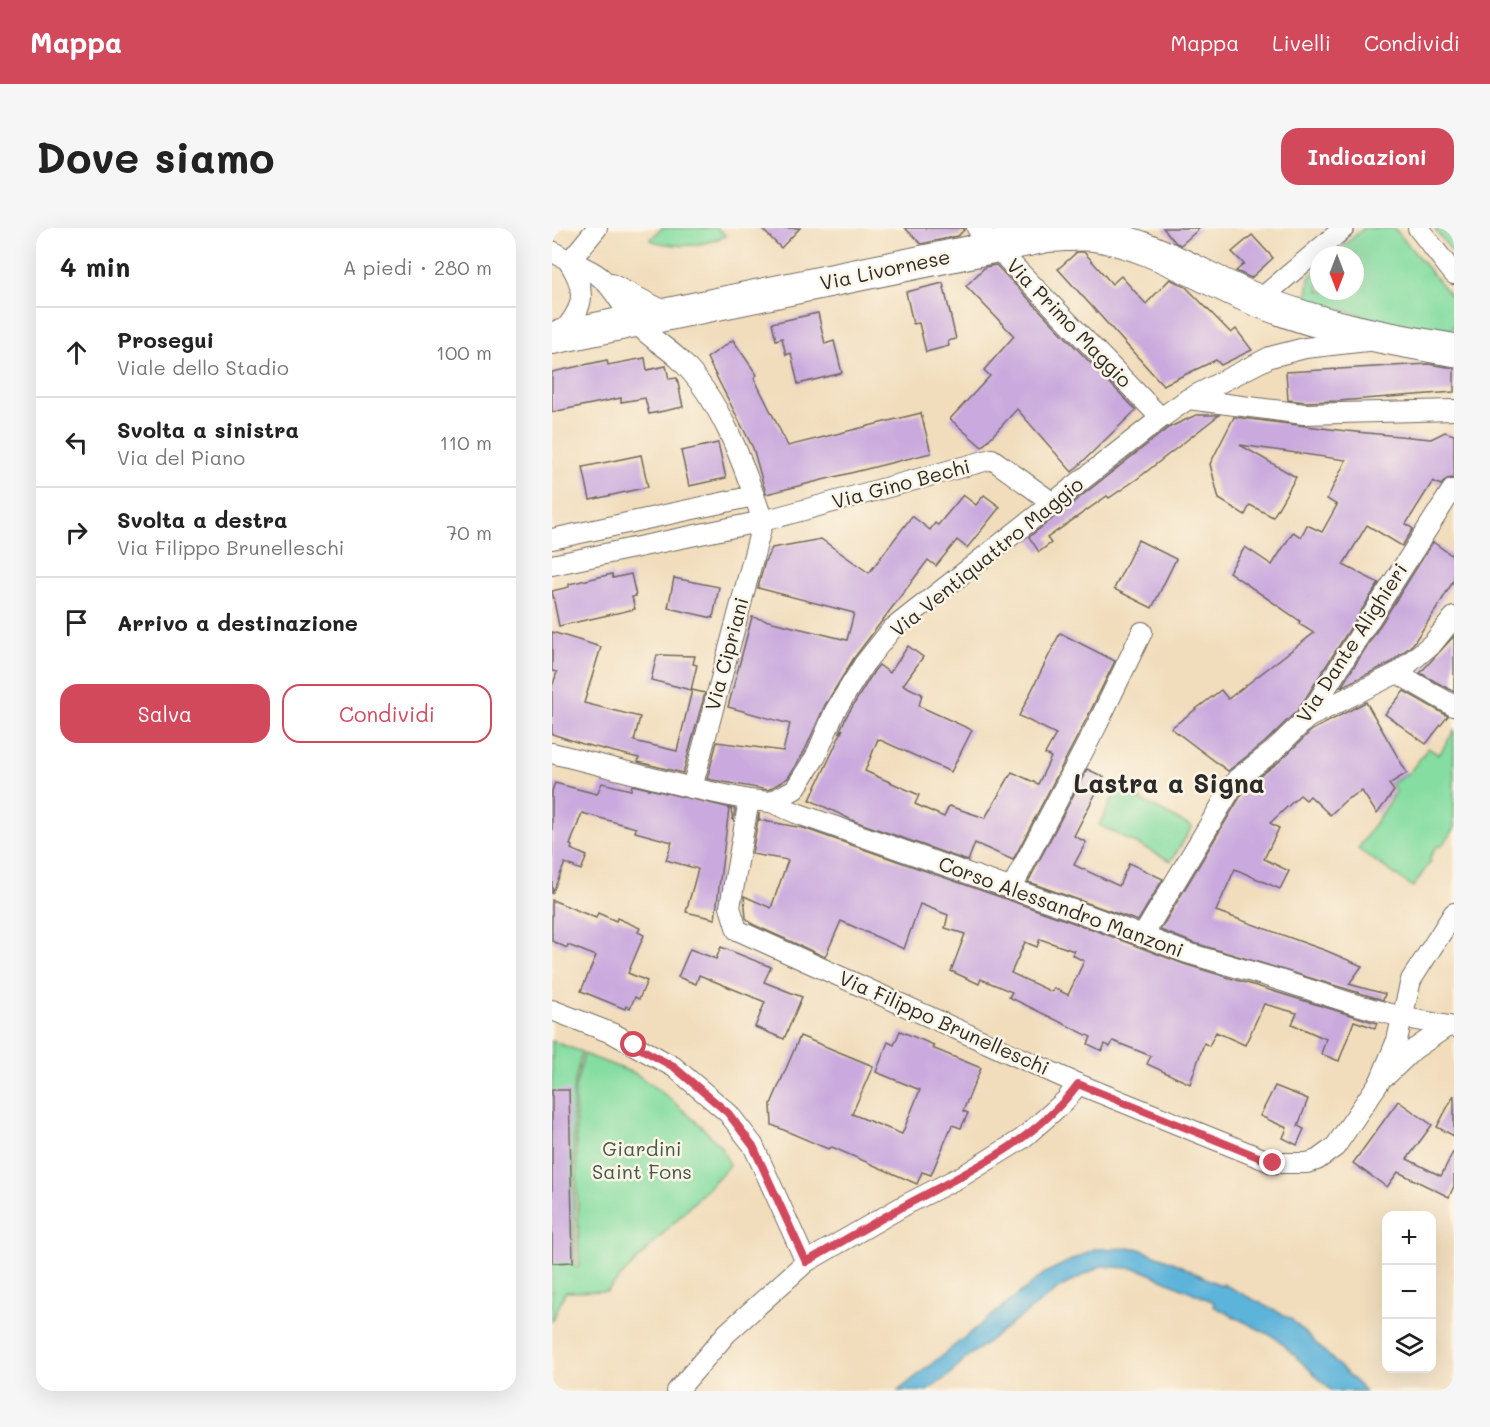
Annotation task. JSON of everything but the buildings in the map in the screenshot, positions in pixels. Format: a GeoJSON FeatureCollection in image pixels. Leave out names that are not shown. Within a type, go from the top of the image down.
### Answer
{"type":"FeatureCollection","features":[{"type":"Feature","properties":{"kind":"main road","name":"Via Livornese"},"geometry":{"type":"LineString","coordinates":[[555,337],[669,314],[986,237],[1091,235],[1121,240],[1149,250],[1258,301],[1306,318],[1388,340],[1454,350]]}},
{"type":"Feature","properties":{"kind":"street"},"geometry":{"type":"LineString","coordinates":[[560,257],[597,228]]}},
{"type":"Feature","properties":{"kind":"street"},"geometry":{"type":"LineString","coordinates":[[1258,301],[1344,228]]}},
{"type":"Feature","properties":{"kind":"street"},"geometry":{"type":"LineString","coordinates":[[1418,228],[1454,274]]}},
{"type":"Feature","properties":{"kind":"street","name":"Via Primo Maggio"},"geometry":{"type":"LineString","coordinates":[[986,237],[1161,418]]}},
{"type":"Feature","properties":{"kind":"street"},"geometry":{"type":"LineString","coordinates":[[560,257],[594,272],[604,280],[669,314]]}},
{"type":"Feature","properties":{"kind":"street"},"geometry":{"type":"LineString","coordinates":[[555,337],[573,321],[580,307],[582,294],[576,276],[560,257]]}},
{"type":"Feature","properties":{"kind":"street"},"geometry":{"type":"LineString","coordinates":[[604,280],[634,321],[655,342],[678,358],[701,384],[727,430],[763,521]]}},
{"type":"Feature","properties":{"kind":"street","name":"Via Ventiquattro Maggio"},"geometry":{"type":"LineString","coordinates":[[771,802],[795,789],[816,756],[835,711],[864,664],[892,629],[1161,418],[1188,399],[1270,357],[1305,348],[1388,340]]}},
{"type":"Feature","properties":{"kind":"street"},"geometry":{"type":"LineString","coordinates":[[1188,399],[1304,414],[1454,410]]}},
{"type":"Feature","properties":{"kind":"street","name":"Via Gino Bechi"},"geometry":{"type":"LineString","coordinates":[[552,565],[763,521],[992,459],[1053,503]]}},
{"type":"Feature","properties":{"kind":"street","name":"Via Dante Alighieri"},"geometry":{"type":"LineString","coordinates":[[1142,937],[1237,779],[1272,752],[1306,718],[1452,490]]}},
{"type":"Feature","properties":{"kind":"street"},"geometry":{"type":"LineString","coordinates":[[552,539],[754,496]]}},
{"type":"Feature","properties":{"kind":"street","name":"Via Cipriani"},"geometry":{"type":"LineString","coordinates":[[692,788],[763,521]]}},
{"type":"Feature","properties":{"kind":"street"},"geometry":{"type":"LineString","coordinates":[[1306,718],[1397,673],[1433,643],[1454,617]]}},
{"type":"Feature","properties":{"kind":"street"},"geometry":{"type":"LineString","coordinates":[[1011,888],[1098,725],[1142,633]]}},
{"type":"Feature","properties":{"kind":"street"},"geometry":{"type":"LineString","coordinates":[[1397,673],[1454,706]]}},
{"type":"Feature","properties":{"kind":"street"},"geometry":{"type":"LineString","coordinates":[[552,753],[692,788],[749,800],[771,802]]}},
{"type":"Feature","properties":{"kind":"street","name":"Via Filippo Brunelleschi"},"geometry":{"type":"LineString","coordinates":[[749,800],[730,907],[736,930],[1078,1084],[1273,1163],[1306,1163],[1317,1160],[1335,1147],[1380,1081],[1397,1040],[1411,980],[1454,913]]}},
{"type":"Feature","properties":{"kind":"street","name":"Corso Alessandro Manzoni"},"geometry":{"type":"LineString","coordinates":[[771,802],[1187,953],[1401,1017],[1451,1027]]}},
{"type":"Feature","properties":{"kind":"street"},"geometry":{"type":"LineString","coordinates":[[552,1010],[614,1034],[674,1067],[728,1113],[753,1146],[806,1262]]}},
{"type":"Feature","properties":{"kind":"street","name":"Via Filippo Brunelleschi"},"geometry":{"type":"LineString","coordinates":[[1380,1081],[1413,1050],[1451,1027]]}},
{"type":"Feature","properties":{"kind":"street"},"geometry":{"type":"LineString","coordinates":[[676,1391],[727,1333],[806,1262],[905,1205],[964,1175],[1022,1139],[1066,1100],[1078,1084]]}},
{"type":"Feature","properties":{"kind":"green space"},"geometry":{"type":"Polygon","coordinates":[[[662,228],[717,228],[726,236],[689,245],[669,245],[650,240],[662,228]]]}},
{"type":"Feature","properties":{"kind":"green space"},"geometry":{"type":"Polygon","coordinates":[[[1364,228],[1394,228],[1454,300],[1454,327],[1451,330],[1427,331],[1405,329],[1310,300],[1364,300],[1364,246],[1343,246],[1364,228]]]}},
{"type":"Feature","properties":{"kind":"green space"},"geometry":{"type":"Polygon","coordinates":[[[1436,228],[1454,228],[1454,254],[1436,231],[1436,228]]]}},
{"type":"Feature","properties":{"kind":"green space"},"geometry":{"type":"Polygon","coordinates":[[[1310,276],[1310,300],[1307,299],[1310,276]]]}},
{"type":"Feature","properties":{"kind":"green space"},"geometry":{"type":"Polygon","coordinates":[[[1454,731],[1454,829],[1441,847],[1438,845],[1429,858],[1431,861],[1413,887],[1358,849],[1396,791],[1391,784],[1409,773],[1428,748],[1439,755],[1454,731]]]}},
{"type":"Feature","properties":{"kind":"green space"},"geometry":{"type":"Polygon","coordinates":[[[1118,788],[1192,827],[1171,861],[1099,825],[1118,788]]]}},
{"type":"Feature","properties":{"kind":"green space","name":"Giardini Saint Fons"},"geometry":{"type":"Polygon","coordinates":[[[552,1041],[582,1052],[573,1089],[575,1267],[579,1267],[575,1089],[584,1054],[636,1074],[668,1097],[721,1147],[730,1165],[607,1291],[565,1292],[552,1322],[552,1041]]]}},
{"type":"Feature","properties":{"kind":"water"},"geometry":{"type":"Polygon","coordinates":[[[1137,1248],[1175,1263],[1222,1286],[1223,1284],[1290,1318],[1365,1391],[1332,1391],[1276,1338],[1213,1306],[1214,1302],[1139,1269],[1101,1266],[1061,1287],[965,1359],[948,1376],[927,1391],[898,1391],[1045,1273],[1094,1249],[1137,1248]]]}},
{"type":"Feature","properties":{"kind":"district","name":"Lastra a Signa"},"geometry":{"type":"Point","coordinates":[1169,784]}},
{"type":"Feature","properties":{"kind":"route"},"geometry":{"type":"LineString","coordinates":[[634,1045],[674,1067],[728,1113],[753,1146],[806,1262],[905,1205],[964,1175],[1022,1139],[1066,1100],[1078,1084],[1273,1163]]}}]}
